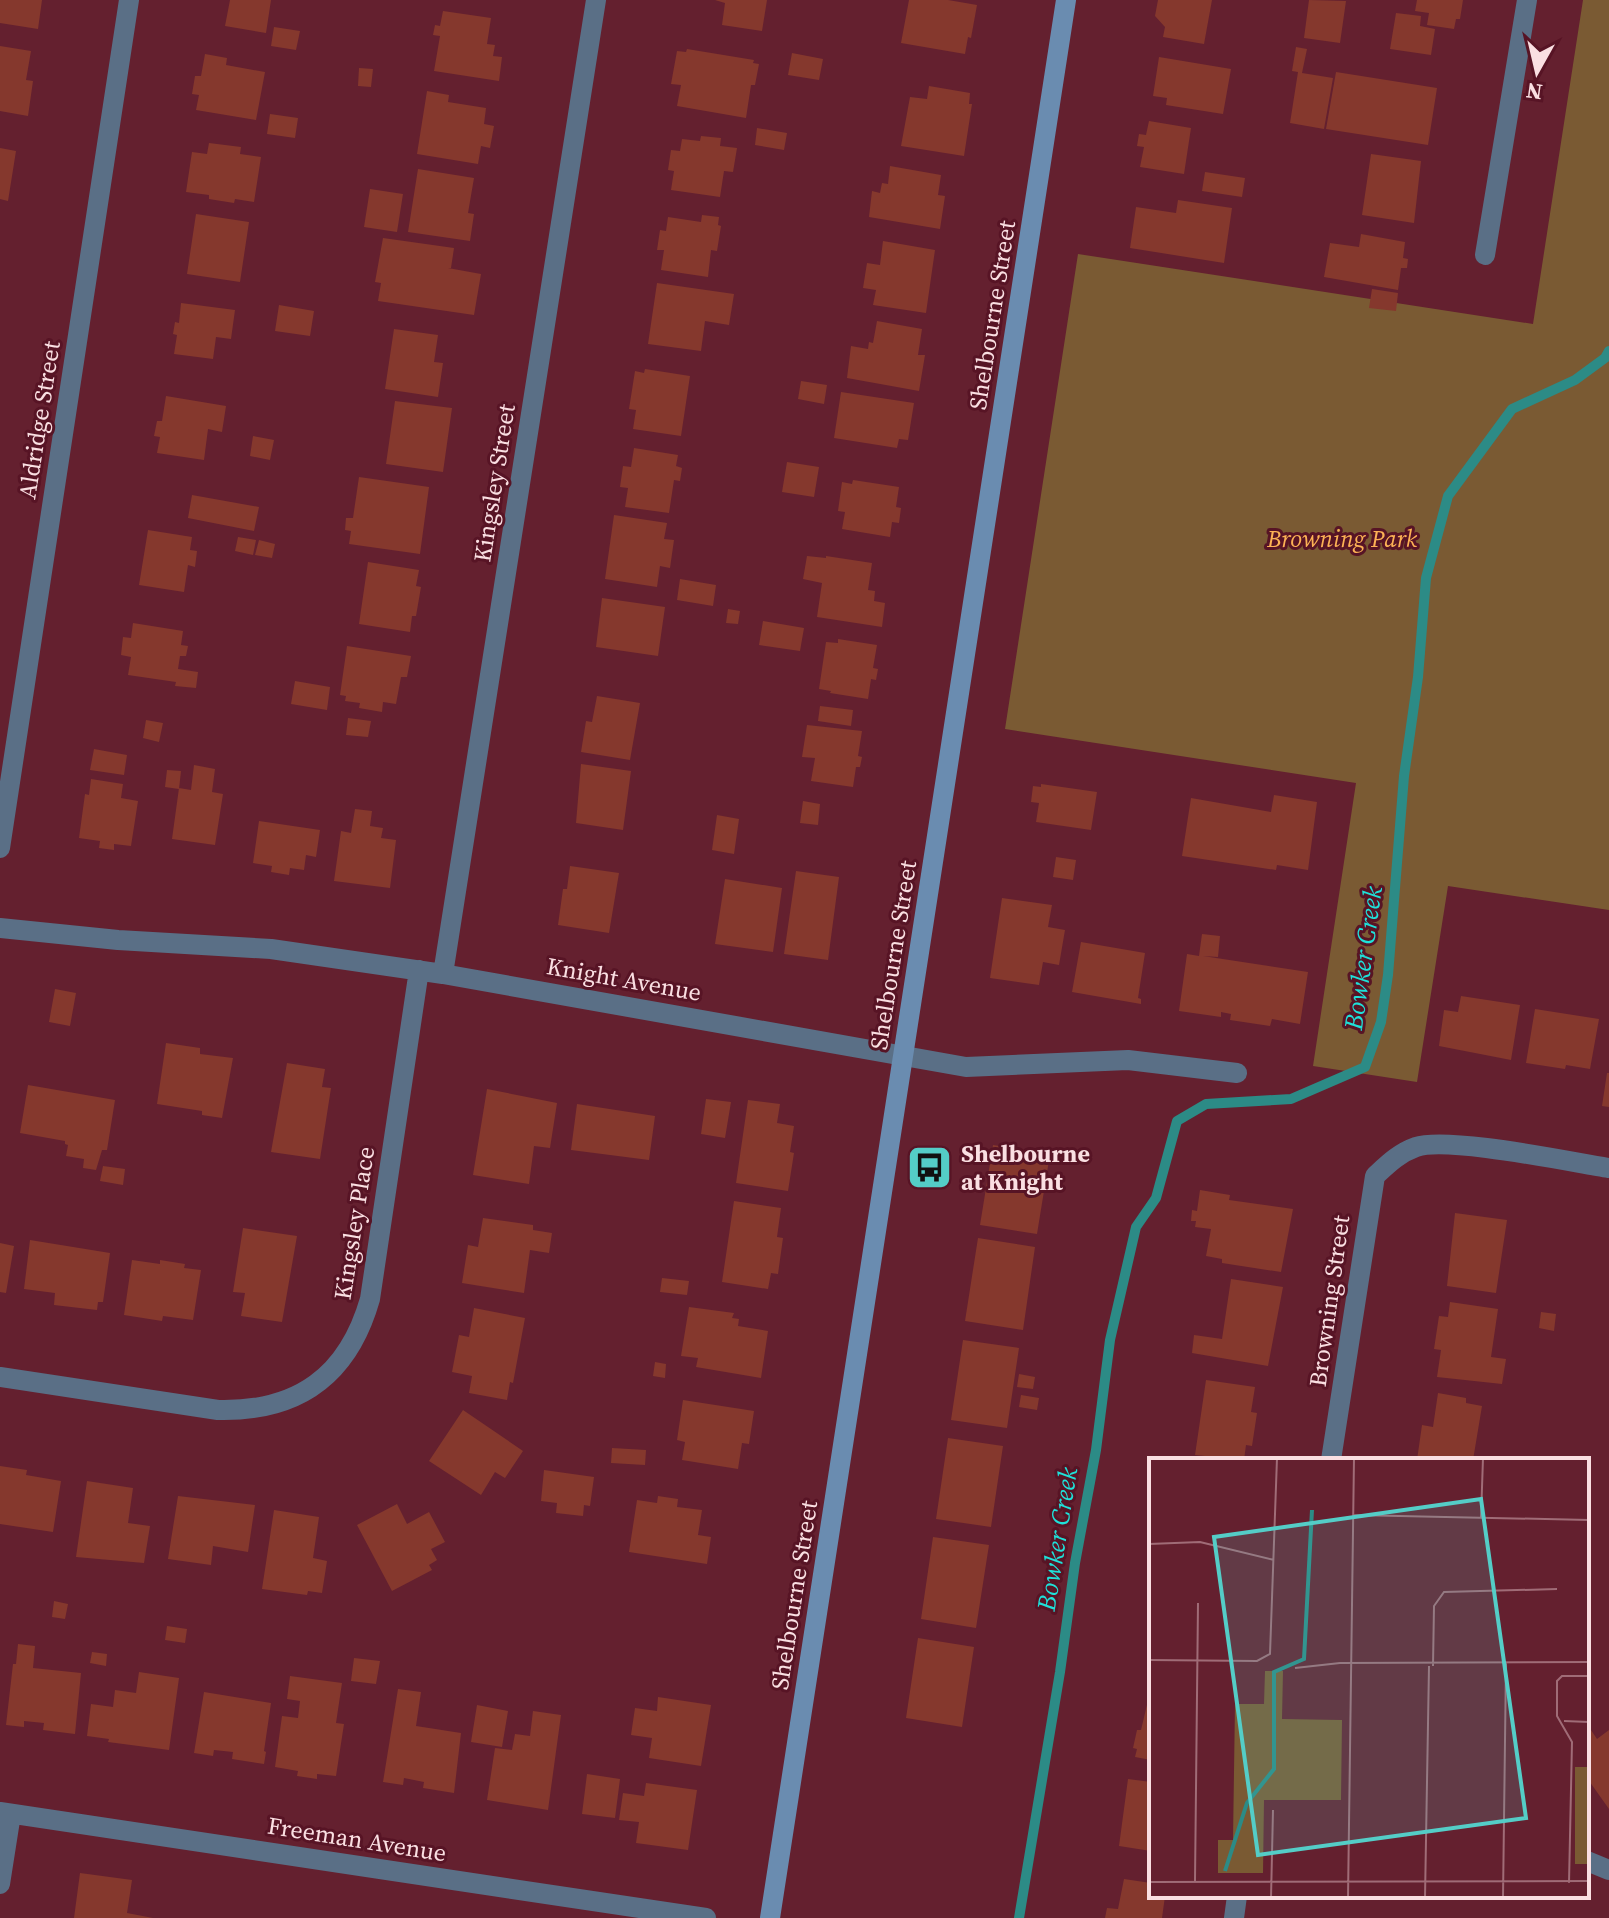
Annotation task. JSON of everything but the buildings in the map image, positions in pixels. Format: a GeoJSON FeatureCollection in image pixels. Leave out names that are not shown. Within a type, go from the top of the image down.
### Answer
{"type":"FeatureCollection","features":[{"type":"Feature","properties":{"kind":"main road","name":"Shelbourne Street"},"geometry":{"type":"LineString","coordinates":[[770,1918],[1066,0]]}},
{"type":"Feature","properties":{"kind":"street","name":"Aldridge Street"},"geometry":{"type":"LineString","coordinates":[[0,848],[129,0]]}},
{"type":"Feature","properties":{"kind":"street","name":"Kingsley Street"},"geometry":{"type":"LineString","coordinates":[[443,974],[596,0]]}},
{"type":"Feature","properties":{"kind":"street"},"geometry":{"type":"LineString","coordinates":[[1485,255],[1527,0]]}},
{"type":"Feature","properties":{"kind":"street","name":"Knight Avenue"},"geometry":{"type":"LineString","coordinates":[[0,928],[118,940],[271,949],[419,970],[966,1067],[1128,1060],[1237,1073]]}},
{"type":"Feature","properties":{"kind":"street","name":"Kingsley Place"},"geometry":{"type":"LineString","coordinates":[[0,1377],[218,1410],[243,1410],[268,1407],[292,1398],[314,1386],[334,1369],[351,1348],[363,1325],[370,1299],[419,970]]}},
{"type":"Feature","properties":{"kind":"street","name":"Browning Street"},"geometry":{"type":"LineString","coordinates":[[1331,1458],[1375,1176],[1394,1158],[1419,1146],[1454,1145],[1609,1168]]}},
{"type":"Feature","properties":{"kind":"street"},"geometry":{"type":"LineString","coordinates":[[0,1884],[6,1813]]}},
{"type":"Feature","properties":{"kind":"street","name":"Freeman Avenue"},"geometry":{"type":"LineString","coordinates":[[6,1813],[706,1918]]}},
{"type":"Feature","properties":{"kind":"street"},"geometry":{"type":"LineString","coordinates":[[1589,1862],[1609,1870]]}},
{"type":"Feature","properties":{"kind":"street"},"geometry":{"type":"LineString","coordinates":[[1234,1918],[1237,1898]]}},
{"type":"Feature","properties":{"kind":"green space","name":"Browning Park"},"geometry":{"type":"Polygon","coordinates":[[[1583,0],[1609,0],[1609,910],[1448,886],[1417,1082],[1313,1066],[1356,783],[1005,729],[1078,254],[1533,324],[1583,0]]]}},
{"type":"Feature","properties":{"kind":"waterway","name":"Bowker Creek"},"geometry":{"type":"LineString","coordinates":[[1019,1918],[1096,1450],[1110,1340],[1136,1227],[1156,1198],[1177,1121],[1206,1104],[1291,1099],[1365,1067],[1381,1022],[1388,975],[1404,776],[1418,677],[1426,578],[1448,496],[1512,409],[1575,380],[1605,358],[1609,351]]}},
{"type":"Feature","properties":{"kind":"place","name":"Shelbourne at Knight"},"geometry":{"type":"Point","coordinates":[930,1167]}}]}
